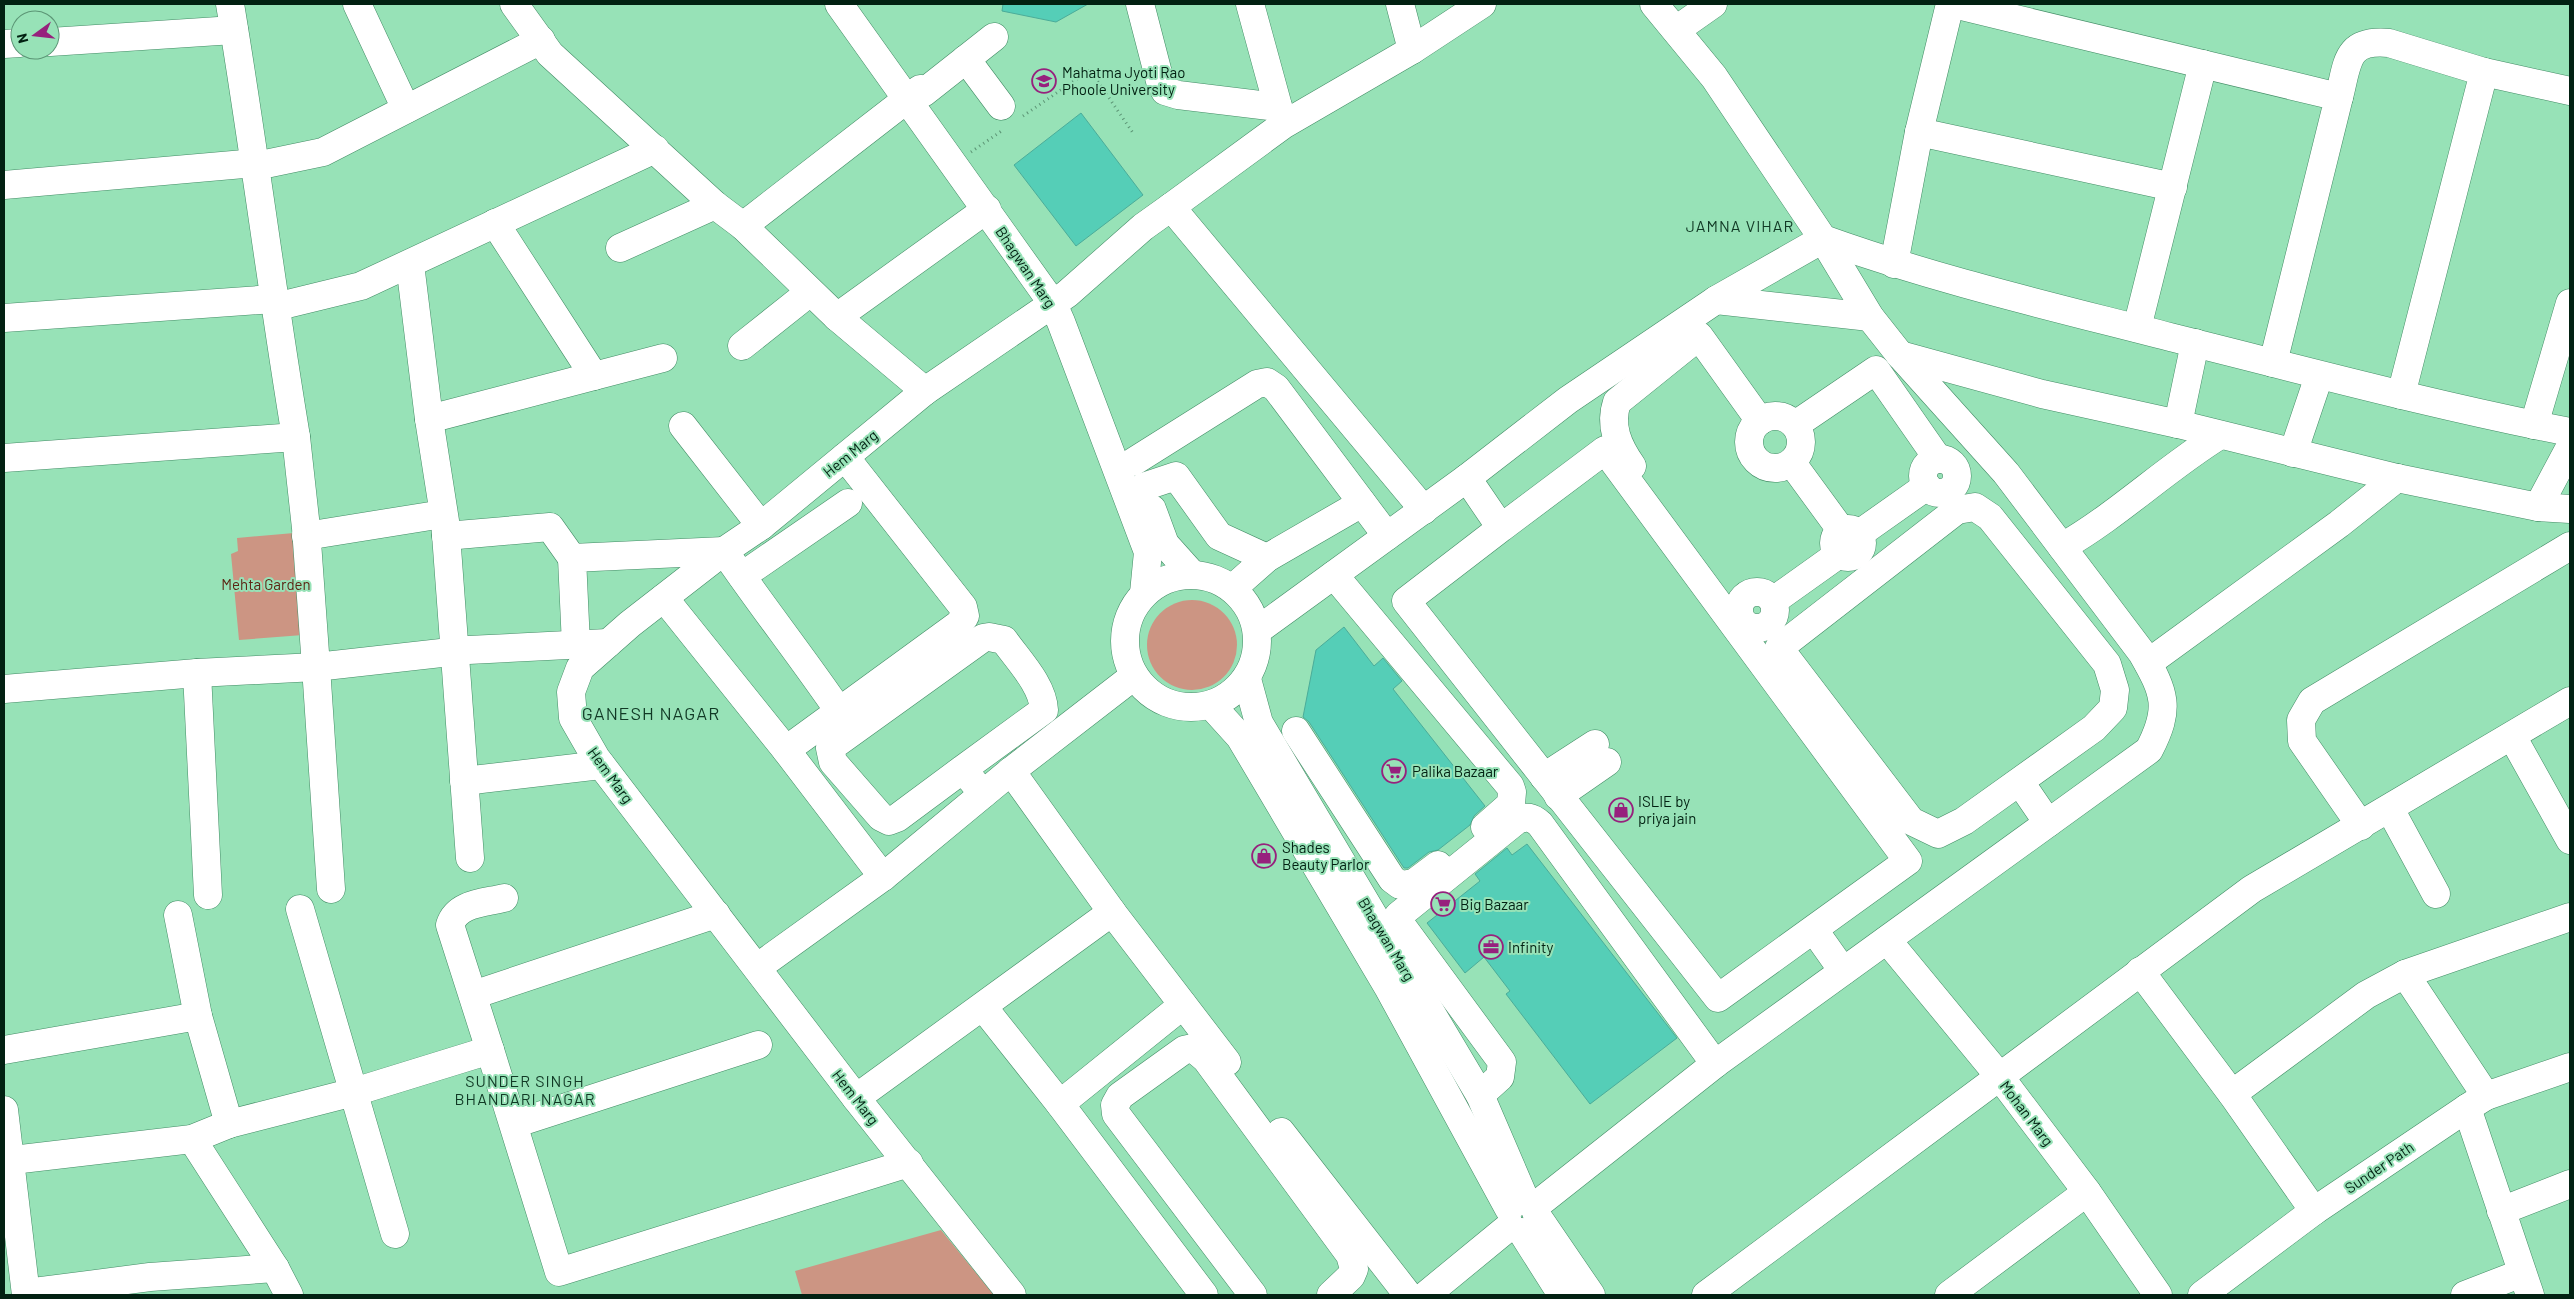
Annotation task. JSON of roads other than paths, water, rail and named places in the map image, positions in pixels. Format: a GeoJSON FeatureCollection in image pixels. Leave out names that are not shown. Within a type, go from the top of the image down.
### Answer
{"type":"FeatureCollection","features":[{"type":"Feature","properties":{"kind":"street"},"geometry":{"type":"LineString","coordinates":[[230,4],[256,165],[274,303],[296,437],[306,536],[331,890]]}},
{"type":"Feature","properties":{"kind":"street"},"geometry":{"type":"LineString","coordinates":[[357,4],[406,109]]}},
{"type":"Feature","properties":{"kind":"street"},"geometry":{"type":"LineString","coordinates":[[514,4],[550,54],[715,205],[743,226],[837,317],[925,391]]}},
{"type":"Feature","properties":{"kind":"street","name":"Bhagwan Marg"},"geometry":{"type":"LineString","coordinates":[[839,4],[917,93],[966,155],[1060,299],[1133,462],[1166,544],[1191,574]]}},
{"type":"Feature","properties":{"kind":"street","name":"Bhagwan Marg"},"geometry":{"type":"LineString","coordinates":[[861,4],[986,209],[1060,299],[1061,322],[1148,552],[1144,593]]}},
{"type":"Feature","properties":{"kind":"street"},"geometry":{"type":"LineString","coordinates":[[1140,4],[1160,81],[1165,90],[1281,116],[1250,4]]}},
{"type":"Feature","properties":{"kind":"street"},"geometry":{"type":"LineString","coordinates":[[1400,4],[1412,50]]}},
{"type":"Feature","properties":{"kind":"street","name":"Hem Marg"},"geometry":{"type":"LineString","coordinates":[[1012,1295],[856,1098],[758,967],[601,765],[573,718],[571,692],[580,668],[608,643],[724,551],[761,526],[925,391],[1060,299],[1144,227],[1281,116],[1412,50],[1482,4]]}},
{"type":"Feature","properties":{"kind":"street"},"geometry":{"type":"LineString","coordinates":[[1426,1295],[1523,1215],[1715,1064],[2149,750],[2164,717],[2162,695],[2148,663],[2006,473],[1900,355],[1870,317],[1823,239],[1714,77],[1654,4]]}},
{"type":"Feature","properties":{"kind":"street"},"geometry":{"type":"LineString","coordinates":[[1676,30],[1713,4]]}},
{"type":"Feature","properties":{"kind":"street"},"geometry":{"type":"LineString","coordinates":[[1894,264],[1919,132],[1951,4],[2338,97]]}},
{"type":"Feature","properties":{"kind":"street"},"geometry":{"type":"LineString","coordinates":[[60,41],[234,30]]}},
{"type":"Feature","properties":{"kind":"street"},"geometry":{"type":"LineString","coordinates":[[743,226],[917,93],[994,37]]}},
{"type":"Feature","properties":{"kind":"street"},"geometry":{"type":"LineString","coordinates":[[4,185],[256,165],[323,152],[541,40]]}},
{"type":"Feature","properties":{"kind":"street"},"geometry":{"type":"LineString","coordinates":[[2273,363],[2338,97],[2350,56],[2361,45],[2373,42],[2389,43],[2484,72],[2570,91]]}},
{"type":"Feature","properties":{"kind":"street"},"geometry":{"type":"LineString","coordinates":[[966,59],[1008,118]]}},
{"type":"Feature","properties":{"kind":"street"},"geometry":{"type":"LineString","coordinates":[[2137,328],[2203,64]]}},
{"type":"Feature","properties":{"kind":"street"},"geometry":{"type":"LineString","coordinates":[[2401,395],[2484,72]]}},
{"type":"Feature","properties":{"kind":"street"},"geometry":{"type":"LineString","coordinates":[[1919,132],[2173,187]]}},
{"type":"Feature","properties":{"kind":"street"},"geometry":{"type":"LineString","coordinates":[[4,318],[274,303],[361,286],[655,149]]}},
{"type":"Feature","properties":{"kind":"street"},"geometry":{"type":"LineString","coordinates":[[620,248],[715,205]]}},
{"type":"Feature","properties":{"kind":"street"},"geometry":{"type":"LineString","coordinates":[[1171,207],[1424,510]]}},
{"type":"Feature","properties":{"kind":"street"},"geometry":{"type":"LineString","coordinates":[[837,317],[986,209]]}},
{"type":"Feature","properties":{"kind":"street"},"geometry":{"type":"LineString","coordinates":[[495,223],[594,376]]}},
{"type":"Feature","properties":{"kind":"street"},"geometry":{"type":"LineString","coordinates":[[1795,425],[1876,370],[1938,459],[1944,460],[1953,466],[1956,471],[1955,482],[1948,491],[1942,492],[1936,492],[1927,486],[1846,539],[1773,602],[1765,594],[1754,592],[1744,596],[1739,606],[1626,457],[1614,430],[1614,410],[1617,402],[1694,327],[1716,300],[1823,239],[1894,264],[2319,376],[2570,432]]}},
{"type":"Feature","properties":{"kind":"street"},"geometry":{"type":"LineString","coordinates":[[410,264],[429,419],[445,525],[456,651],[470,858]]}},
{"type":"Feature","properties":{"kind":"street"},"geometry":{"type":"LineString","coordinates":[[742,346],[810,292]]}},
{"type":"Feature","properties":{"kind":"street"},"geometry":{"type":"LineString","coordinates":[[1716,300],[1870,317]]}},
{"type":"Feature","properties":{"kind":"street"},"geometry":{"type":"LineString","coordinates":[[2534,425],[2570,303]]}},
{"type":"Feature","properties":{"kind":"street"},"geometry":{"type":"LineString","coordinates":[[1694,327],[1760,421]]}},
{"type":"Feature","properties":{"kind":"street"},"geometry":{"type":"LineString","coordinates":[[1258,630],[1424,510],[1568,400],[1694,327]]}},
{"type":"Feature","properties":{"kind":"street"},"geometry":{"type":"LineString","coordinates":[[2178,424],[2195,343]]}},
{"type":"Feature","properties":{"kind":"street"},"geometry":{"type":"LineString","coordinates":[[1900,355],[2042,394],[2178,424],[2397,478],[2538,507],[2570,509]]}},
{"type":"Feature","properties":{"kind":"street"},"geometry":{"type":"LineString","coordinates":[[429,419],[663,358]]}},
{"type":"Feature","properties":{"kind":"street"},"geometry":{"type":"LineString","coordinates":[[2293,453],[2319,376]]}},
{"type":"Feature","properties":{"kind":"street"},"geometry":{"type":"LineString","coordinates":[[1133,462],[1256,384],[1267,382],[1276,388],[1387,536]]}},
{"type":"Feature","properties":{"kind":"street"},"geometry":{"type":"LineString","coordinates":[[1775,416],[1789,420],[1795,425],[1800,432],[1801,449],[1792,463],[1784,467],[1768,468],[1754,458],[1750,451],[1750,434],[1760,421],[1775,416]]}},
{"type":"Feature","properties":{"kind":"street"},"geometry":{"type":"LineString","coordinates":[[683,426],[761,526]]}},
{"type":"Feature","properties":{"kind":"street"},"geometry":{"type":"LineString","coordinates":[[2062,547],[2162,478],[2191,453],[2220,435]]}},
{"type":"Feature","properties":{"kind":"street"},"geometry":{"type":"LineString","coordinates":[[4,458],[296,437]]}},
{"type":"Feature","properties":{"kind":"street"},"geometry":{"type":"LineString","coordinates":[[1166,441],[1176,476],[1219,536],[1268,558]]}},
{"type":"Feature","properties":{"kind":"street"},"geometry":{"type":"LineString","coordinates":[[2538,507],[2570,447]]}},
{"type":"Feature","properties":{"kind":"street"},"geometry":{"type":"LineString","coordinates":[[1605,450],[1908,861],[1718,998],[1406,601],[1500,528],[1605,450]]}},
{"type":"Feature","properties":{"kind":"street"},"geometry":{"type":"LineString","coordinates":[[786,750],[959,624],[965,616],[963,607],[845,456]]}},
{"type":"Feature","properties":{"kind":"street"},"geometry":{"type":"LineString","coordinates":[[1792,463],[1846,539]]}},
{"type":"Feature","properties":{"kind":"street"},"geometry":{"type":"LineString","coordinates":[[1143,487],[1176,476]]}},
{"type":"Feature","properties":{"kind":"street"},"geometry":{"type":"LineString","coordinates":[[1467,478],[1500,528]]}},
{"type":"Feature","properties":{"kind":"street"},"geometry":{"type":"LineString","coordinates":[[2148,663],[2339,524],[2397,478]]}},
{"type":"Feature","properties":{"kind":"street"},"geometry":{"type":"LineString","coordinates":[[742,576],[848,503]]}},
{"type":"Feature","properties":{"kind":"street"},"geometry":{"type":"LineString","coordinates":[[1233,588],[1268,558],[1362,503]]}},
{"type":"Feature","properties":{"kind":"street"},"geometry":{"type":"LineString","coordinates":[[1975,507],[1990,517],[2107,664],[2115,690],[2113,708],[2094,728],[2020,782],[1964,821],[1938,834],[1911,822],[1779,648],[1958,510],[1975,507]]}},
{"type":"Feature","properties":{"kind":"street"},"geometry":{"type":"LineString","coordinates":[[306,536],[445,525],[550,527],[572,558],[576,645]]}},
{"type":"Feature","properties":{"kind":"street"},"geometry":{"type":"LineString","coordinates":[[2361,826],[2302,741],[2301,720],[2312,701],[2570,546]]}},
{"type":"Feature","properties":{"kind":"street"},"geometry":{"type":"LineString","coordinates":[[572,558],[724,551],[839,711]]}},
{"type":"Feature","properties":{"kind":"street"},"geometry":{"type":"LineString","coordinates":[[1191,574],[1206,575],[1233,588],[1248,605],[1258,630],[1257,654],[1247,678],[1232,695],[1211,705],[1188,708],[1158,698],[1143,688],[1134,676],[1125,646],[1130,614],[1144,593],[1169,577],[1191,574]]}},
{"type":"Feature","properties":{"kind":"street"},"geometry":{"type":"LineString","coordinates":[[1296,731],[1386,873],[1400,885],[1420,880],[1511,804],[1512,792],[1506,781],[1334,575]]}},
{"type":"Feature","properties":{"kind":"street"},"geometry":{"type":"LineString","coordinates":[[664,598],[786,750],[883,878]]}},
{"type":"Feature","properties":{"kind":"street"},"geometry":{"type":"LineString","coordinates":[[989,637],[1004,640],[1035,685],[1044,702],[1044,710],[963,769],[897,818],[889,820],[881,817],[834,762],[830,748],[983,638],[989,637]]}},
{"type":"Feature","properties":{"kind":"street"},"geometry":{"type":"LineString","coordinates":[[4,689],[316,667],[456,651],[608,643]]}},
{"type":"Feature","properties":{"kind":"street"},"geometry":{"type":"LineString","coordinates":[[197,674],[208,895]]}},
{"type":"Feature","properties":{"kind":"street"},"geometry":{"type":"LineString","coordinates":[[758,967],[883,878],[1010,771],[1134,676]]}},
{"type":"Feature","properties":{"kind":"street","name":"Bhagwan Marg"},"geometry":{"type":"LineString","coordinates":[[1247,678],[1259,722],[1480,1095],[1523,1215],[1591,1295]]}},
{"type":"Feature","properties":{"kind":"street"},"geometry":{"type":"LineString","coordinates":[[1706,1295],[2252,889],[2570,701]]}},
{"type":"Feature","properties":{"kind":"street","name":"Bhagwan Marg"},"geometry":{"type":"LineString","coordinates":[[1211,705],[1240,737],[1523,1215],[1562,1295]]}},
{"type":"Feature","properties":{"kind":"street"},"geometry":{"type":"LineString","coordinates":[[2512,736],[2570,840]]}},
{"type":"Feature","properties":{"kind":"street"},"geometry":{"type":"LineString","coordinates":[[1551,787],[1601,753]]}},
{"type":"Feature","properties":{"kind":"street"},"geometry":{"type":"LineString","coordinates":[[464,781],[601,765]]}},
{"type":"Feature","properties":{"kind":"street"},"geometry":{"type":"LineString","coordinates":[[963,769],[983,794]]}},
{"type":"Feature","properties":{"kind":"street"},"geometry":{"type":"LineString","coordinates":[[1010,771],[1112,912],[1408,1295]]}},
{"type":"Feature","properties":{"kind":"street"},"geometry":{"type":"LineString","coordinates":[[2020,782],[2048,823]]}},
{"type":"Feature","properties":{"kind":"street"},"geometry":{"type":"LineString","coordinates":[[2390,809],[2436,894]]}},
{"type":"Feature","properties":{"kind":"street"},"geometry":{"type":"LineString","coordinates":[[1480,1095],[1500,1077],[1502,1062],[1402,926],[1398,916],[1524,817],[1531,818],[1540,824],[1715,1064]]}},
{"type":"Feature","properties":{"kind":"street"},"geometry":{"type":"LineString","coordinates":[[504,898],[460,909],[453,916],[450,925],[559,1272],[909,1163]]}},
{"type":"Feature","properties":{"kind":"street"},"geometry":{"type":"LineString","coordinates":[[300,909],[395,1234]]}},
{"type":"Feature","properties":{"kind":"street"},"geometry":{"type":"LineString","coordinates":[[856,1098],[1112,912]]}},
{"type":"Feature","properties":{"kind":"street"},"geometry":{"type":"LineString","coordinates":[[473,995],[716,914]]}},
{"type":"Feature","properties":{"kind":"street"},"geometry":{"type":"LineString","coordinates":[[178,915],[198,1016],[229,1124]]}},
{"type":"Feature","properties":{"kind":"street"},"geometry":{"type":"LineString","coordinates":[[2232,1094],[2366,996],[2405,974],[2570,917]]}},
{"type":"Feature","properties":{"kind":"street"},"geometry":{"type":"LineString","coordinates":[[1814,930],[1843,971]]}},
{"type":"Feature","properties":{"kind":"street","name":"Mohan Marg"},"geometry":{"type":"LineString","coordinates":[[1887,940],[2000,1077],[2087,1192],[2158,1295]]}},
{"type":"Feature","properties":{"kind":"street"},"geometry":{"type":"LineString","coordinates":[[2140,971],[2232,1094],[2314,1211]]}},
{"type":"Feature","properties":{"kind":"street"},"geometry":{"type":"LineString","coordinates":[[2405,974],[2477,1102],[2501,1212],[2526,1284],[2465,1295]]}},
{"type":"Feature","properties":{"kind":"street"},"geometry":{"type":"LineString","coordinates":[[1060,1104],[1183,1005]]}},
{"type":"Feature","properties":{"kind":"street"},"geometry":{"type":"LineString","coordinates":[[983,1007],[1060,1104],[1204,1295]]}},
{"type":"Feature","properties":{"kind":"street"},"geometry":{"type":"LineString","coordinates":[[4,1050],[198,1016]]}},
{"type":"Feature","properties":{"kind":"street"},"geometry":{"type":"LineString","coordinates":[[514,1124],[758,1046]]}},
{"type":"Feature","properties":{"kind":"street"},"geometry":{"type":"LineString","coordinates":[[1253,1295],[1116,1114],[1115,1105],[1120,1096],[1184,1050],[1193,1048],[1206,1059],[1350,1255],[1354,1269],[1351,1276],[1331,1295]]}},
{"type":"Feature","properties":{"kind":"street"},"geometry":{"type":"LineString","coordinates":[[7,1160],[192,1139],[229,1124],[354,1092],[490,1050]]}},
{"type":"Feature","properties":{"kind":"street","name":"Sunder Path"},"geometry":{"type":"LineString","coordinates":[[2202,1295],[2314,1211],[2477,1102],[2570,1067]]}},
{"type":"Feature","properties":{"kind":"street"},"geometry":{"type":"LineString","coordinates":[[4,1110],[20,1289],[275,1268]]}},
{"type":"Feature","properties":{"kind":"street"},"geometry":{"type":"LineString","coordinates":[[192,1139],[275,1268],[288,1295]]}},
{"type":"Feature","properties":{"kind":"street"},"geometry":{"type":"LineString","coordinates":[[2501,1212],[2570,1184]]}},
{"type":"Feature","properties":{"kind":"street"},"geometry":{"type":"LineString","coordinates":[[1949,1295],[2087,1192]]}},
{"type":"Feature","properties":{"kind":"place","name":"Mahatma Jyoti Rao Phoole University"},"geometry":{"type":"Point","coordinates":[1044,81]}},
{"type":"Feature","properties":{"kind":"place","name":"Palika Bazaar"},"geometry":{"type":"Point","coordinates":[1394,771]}},
{"type":"Feature","properties":{"kind":"place","name":"ISLIE by priya jain"},"geometry":{"type":"Point","coordinates":[1621,810]}},
{"type":"Feature","properties":{"kind":"place","name":"Shades Beauty Parlor"},"geometry":{"type":"Point","coordinates":[1264,856]}},
{"type":"Feature","properties":{"kind":"place","name":"Big Bazaar"},"geometry":{"type":"Point","coordinates":[1443,904]}},
{"type":"Feature","properties":{"kind":"place","name":"Infinity"},"geometry":{"type":"Point","coordinates":[1491,947]}},
{"type":"Feature","properties":{"kind":"district","name":"JAMNA VIHAR"},"geometry":{"type":"Point","coordinates":[1740,225]}},
{"type":"Feature","properties":{"kind":"district","name":"GANESH NAGAR"},"geometry":{"type":"Point","coordinates":[651,713]}},
{"type":"Feature","properties":{"kind":"district","name":"SUNDER SINGH BHANDARI NAGAR"},"geometry":{"type":"Point","coordinates":[525,1089]}},
{"type":"Feature","properties":{"kind":"park label","name":"Mehta Garden"},"geometry":{"type":"Point","coordinates":[266,584]}}]}
